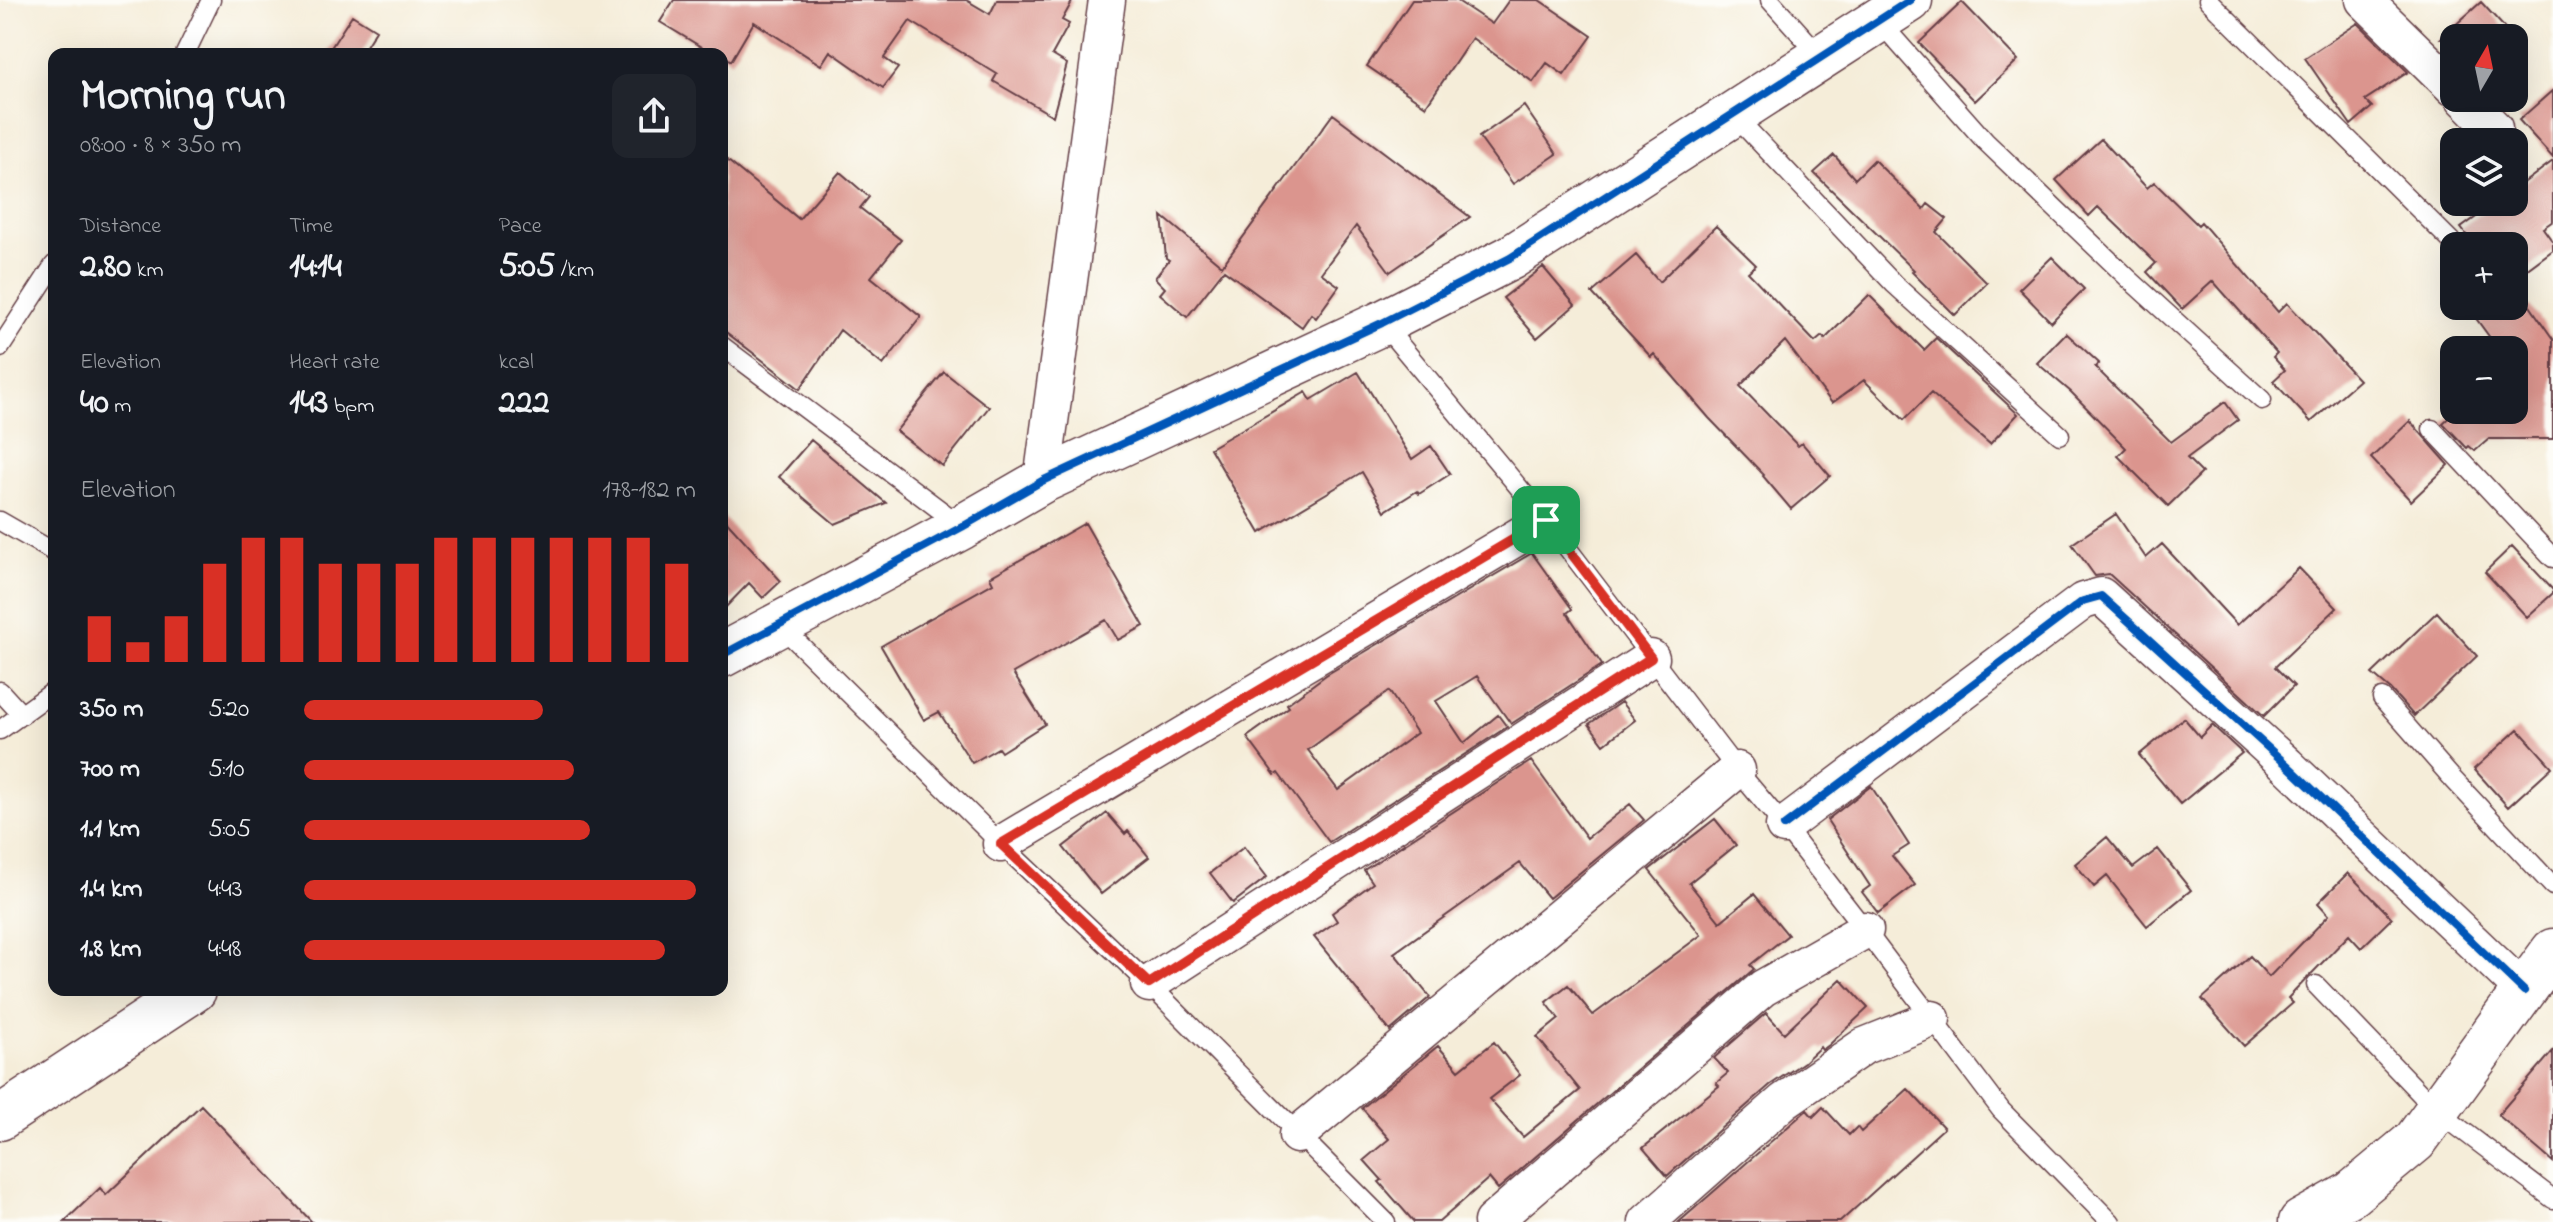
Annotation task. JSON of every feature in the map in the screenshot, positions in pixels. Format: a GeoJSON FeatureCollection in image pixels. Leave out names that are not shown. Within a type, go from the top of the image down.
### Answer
{"type":"FeatureCollection","features":[{"type":"Feature","properties":{"kind":"street"},"geometry":{"type":"LineString","coordinates":[[1042,481],[1107,0]]}},
{"type":"Feature","properties":{"kind":"street"},"geometry":{"type":"LineString","coordinates":[[2364,0],[2440,74]]}},
{"type":"Feature","properties":{"kind":"street"},"geometry":{"type":"LineString","coordinates":[[728,652],[1042,481],[1382,323],[1510,258],[1894,10]]}},
{"type":"Feature","properties":{"kind":"street"},"geometry":{"type":"LineString","coordinates":[[2478,112],[2494,128]]}},
{"type":"Feature","properties":{"kind":"street"},"geometry":{"type":"LineString","coordinates":[[1001,844],[1546,520]]}},
{"type":"Feature","properties":{"kind":"street"},"geometry":{"type":"LineString","coordinates":[[1784,826],[2083,601],[2101,596],[2287,765],[2524,991]]}},
{"type":"Feature","properties":{"kind":"street"},"geometry":{"type":"LineString","coordinates":[[1149,984],[1651,658]]}},
{"type":"Feature","properties":{"kind":"street"},"geometry":{"type":"LineString","coordinates":[[1297,1135],[1737,770]]}},
{"type":"Feature","properties":{"kind":"street"},"geometry":{"type":"LineString","coordinates":[[1492,1222],[1763,988],[1865,930]]}},
{"type":"Feature","properties":{"kind":"street"},"geometry":{"type":"LineString","coordinates":[[2301,1222],[2351,1194],[2415,1141],[2553,951]]}},
{"type":"Feature","properties":{"kind":"street"},"geometry":{"type":"LineString","coordinates":[[0,1118],[185,996]]}},
{"type":"Feature","properties":{"kind":"street"},"geometry":{"type":"LineString","coordinates":[[1647,1222],[1796,1093],[1864,1046],[1932,1019]]}},
{"type":"Feature","properties":{"kind":"lane"},"geometry":{"type":"LineString","coordinates":[[188,48],[211,0]]}},
{"type":"Feature","properties":{"kind":"lane"},"geometry":{"type":"LineString","coordinates":[[1770,0],[1821,57]]}},
{"type":"Feature","properties":{"kind":"lane"},"geometry":{"type":"LineString","coordinates":[[2208,0],[2442,232]]}},
{"type":"Feature","properties":{"kind":"lane"},"geometry":{"type":"LineString","coordinates":[[1894,10],[1985,141],[2129,279],[2262,400]]}},
{"type":"Feature","properties":{"kind":"lane"},"geometry":{"type":"LineString","coordinates":[[1732,113],[1894,284],[2060,435]]}},
{"type":"Feature","properties":{"kind":"lane"},"geometry":{"type":"LineString","coordinates":[[0,348],[48,274]]}},
{"type":"Feature","properties":{"kind":"lane"},"geometry":{"type":"LineString","coordinates":[[1382,323],[1546,520],[2001,1110],[2111,1222]]}},
{"type":"Feature","properties":{"kind":"lane"},"geometry":{"type":"LineString","coordinates":[[728,351],[962,527]]}},
{"type":"Feature","properties":{"kind":"lane"},"geometry":{"type":"LineString","coordinates":[[2432,429],[2553,558]]}},
{"type":"Feature","properties":{"kind":"lane"},"geometry":{"type":"LineString","coordinates":[[0,521],[48,549]]}},
{"type":"Feature","properties":{"kind":"lane"},"geometry":{"type":"LineString","coordinates":[[780,625],[1001,844],[1149,984],[1386,1222]]}},
{"type":"Feature","properties":{"kind":"lane"},"geometry":{"type":"LineString","coordinates":[[0,691],[22,715]]}},
{"type":"Feature","properties":{"kind":"lane"},"geometry":{"type":"LineString","coordinates":[[0,730],[48,696]]}},
{"type":"Feature","properties":{"kind":"lane"},"geometry":{"type":"LineString","coordinates":[[2382,698],[2553,886]]}},
{"type":"Feature","properties":{"kind":"lane"},"geometry":{"type":"LineString","coordinates":[[2316,985],[2437,1111],[2553,1199]]}},
{"type":"Feature","properties":{"kind":"building"},"geometry":{"type":"Polygon","coordinates":[[[674,0],[966,0],[990,14],[997,0],[1073,0],[1062,20],[1069,24],[1052,55],[1067,64],[1053,116],[993,81],[997,74],[910,21],[884,58],[898,68],[883,88],[830,51],[821,65],[754,22],[731,61],[728,48],[703,48],[660,22],[674,0]]]}},
{"type":"Feature","properties":{"kind":"building"},"geometry":{"type":"Polygon","coordinates":[[[1412,0],[1456,0],[1492,24],[1509,0],[1539,0],[1592,36],[1564,75],[1547,63],[1533,82],[1472,38],[1426,106],[1367,66],[1412,0]]]}},
{"type":"Feature","properties":{"kind":"building"},"geometry":{"type":"Polygon","coordinates":[[[1962,2],[2018,60],[1975,101],[1919,43],[1962,2]]]}},
{"type":"Feature","properties":{"kind":"building"},"geometry":{"type":"Polygon","coordinates":[[[2481,2],[2501,24],[2457,24],[2481,2]]]}},
{"type":"Feature","properties":{"kind":"building"},"geometry":{"type":"Polygon","coordinates":[[[352,15],[376,30],[365,48],[331,48],[352,15]]]}},
{"type":"Feature","properties":{"kind":"building"},"geometry":{"type":"Polygon","coordinates":[[[2358,23],[2408,72],[2365,100],[2372,107],[2351,125],[2305,58],[2358,23]]]}},
{"type":"Feature","properties":{"kind":"building"},"geometry":{"type":"Polygon","coordinates":[[[2553,90],[2553,158],[2528,128],[2519,120],[2553,90]]]}},
{"type":"Feature","properties":{"kind":"building"},"geometry":{"type":"Polygon","coordinates":[[[1524,106],[1557,154],[1513,184],[1479,137],[1524,106]]]}},
{"type":"Feature","properties":{"kind":"building"},"geometry":{"type":"Polygon","coordinates":[[[1333,114],[1470,217],[1390,272],[1356,226],[1321,273],[1339,286],[1316,318],[1311,314],[1302,327],[1224,270],[1187,317],[1160,294],[1165,288],[1155,278],[1169,260],[1166,258],[1162,216],[1222,266],[1333,114]]]}},
{"type":"Feature","properties":{"kind":"building"},"geometry":{"type":"Polygon","coordinates":[[[2101,139],[2147,188],[2154,182],[2198,225],[2201,222],[2278,312],[2287,303],[2359,380],[2311,422],[2273,381],[2285,370],[2273,357],[2277,353],[2213,281],[2182,309],[2147,272],[2156,263],[2098,207],[2089,216],[2056,180],[2101,139]]]}},
{"type":"Feature","properties":{"kind":"building"},"geometry":{"type":"Polygon","coordinates":[[[1834,155],[1855,179],[1874,160],[1924,209],[1928,204],[1947,219],[1936,232],[1987,283],[1955,315],[1912,272],[1914,270],[1814,173],[1834,155]]]}},
{"type":"Feature","properties":{"kind":"building"},"geometry":{"type":"Polygon","coordinates":[[[728,161],[799,219],[840,172],[869,197],[860,208],[901,240],[871,277],[921,317],[883,365],[840,330],[800,389],[728,334],[728,161]]]}},
{"type":"Feature","properties":{"kind":"building"},"geometry":{"type":"Polygon","coordinates":[[[2553,161],[2553,221],[2543,228],[2553,242],[2553,250],[2528,269],[2528,232],[2464,232],[2461,228],[2478,216],[2528,216],[2528,180],[2553,161]]]}},
{"type":"Feature","properties":{"kind":"building"},"geometry":{"type":"Polygon","coordinates":[[[1716,226],[1756,265],[1748,272],[1815,342],[1822,336],[1825,339],[1869,295],[1924,350],[1936,338],[2018,414],[1990,444],[1931,393],[1904,420],[1864,380],[1832,403],[1785,341],[1740,386],[1798,446],[1802,443],[1830,476],[1791,509],[1654,354],[1651,357],[1592,293],[1636,255],[1659,282],[1716,226]]]}},
{"type":"Feature","properties":{"kind":"building"},"geometry":{"type":"Polygon","coordinates":[[[2052,257],[2084,289],[2051,322],[2019,289],[2052,257]]]}},
{"type":"Feature","properties":{"kind":"building"},"geometry":{"type":"Polygon","coordinates":[[[1543,267],[1575,305],[1537,338],[1503,298],[1543,267]]]}},
{"type":"Feature","properties":{"kind":"building"},"geometry":{"type":"Polygon","coordinates":[[[2530,306],[2553,339],[2553,439],[2489,439],[2475,451],[2469,446],[2467,448],[2444,424],[2528,424],[2528,336],[2489,336],[2477,320],[2528,320],[2530,306]]]}},
{"type":"Feature","properties":{"kind":"building"},"geometry":{"type":"Polygon","coordinates":[[[2066,333],[2099,363],[2095,367],[2171,442],[2225,402],[2238,420],[2187,458],[2202,473],[2168,506],[2118,456],[2126,448],[2071,392],[2037,363],[2066,333]]]}},
{"type":"Feature","properties":{"kind":"building"},"geometry":{"type":"Polygon","coordinates":[[[944,372],[989,407],[942,466],[896,431],[944,372]]]}},
{"type":"Feature","properties":{"kind":"building"},"geometry":{"type":"Polygon","coordinates":[[[1358,372],[1412,459],[1431,446],[1450,474],[1385,511],[1362,472],[1260,533],[1210,448],[1306,392],[1311,400],[1358,372]]]}},
{"type":"Feature","properties":{"kind":"building"},"geometry":{"type":"Polygon","coordinates":[[[2410,421],[2449,465],[2411,501],[2371,458],[2410,421]]]}},
{"type":"Feature","properties":{"kind":"building"},"geometry":{"type":"Polygon","coordinates":[[[811,440],[886,503],[835,524],[779,477],[811,440]]]}},
{"type":"Feature","properties":{"kind":"building"},"geometry":{"type":"Polygon","coordinates":[[[2116,514],[2146,558],[2162,544],[2237,625],[2299,568],[2337,608],[2275,667],[2294,686],[2264,716],[2109,574],[2095,576],[2072,544],[2116,514]]]}},
{"type":"Feature","properties":{"kind":"building"},"geometry":{"type":"Polygon","coordinates":[[[728,523],[781,581],[763,598],[749,583],[728,605],[728,523]]]}},
{"type":"Feature","properties":{"kind":"building"},"geometry":{"type":"Polygon","coordinates":[[[1085,523],[1144,626],[1118,640],[1106,620],[1013,673],[1045,724],[1001,752],[998,748],[972,763],[939,712],[924,720],[881,646],[993,583],[990,577],[1085,523]]]}},
{"type":"Feature","properties":{"kind":"building"},"geometry":{"type":"Polygon","coordinates":[[[2512,546],[2553,590],[2527,617],[2485,572],[2512,546]]]}},
{"type":"Feature","properties":{"kind":"building"},"geometry":{"type":"Polygon","coordinates":[[[1532,553],[1572,609],[1567,613],[1602,665],[1511,724],[1477,676],[1436,701],[1464,743],[1498,715],[1507,727],[1329,842],[1247,737],[1326,675],[1532,553]],[[1389,691],[1308,750],[1338,790],[1417,733],[1389,691]]]}},
{"type":"Feature","properties":{"kind":"building"},"geometry":{"type":"Polygon","coordinates":[[[2437,612],[2477,656],[2414,716],[2372,674],[2437,612]]]}},
{"type":"Feature","properties":{"kind":"building"},"geometry":{"type":"Polygon","coordinates":[[[1621,702],[1635,720],[1604,744],[1589,724],[1621,702]]]}},
{"type":"Feature","properties":{"kind":"building"},"geometry":{"type":"Polygon","coordinates":[[[2184,718],[2200,737],[2212,725],[2242,753],[2180,804],[2139,755],[2184,718]]]}},
{"type":"Feature","properties":{"kind":"building"},"geometry":{"type":"Polygon","coordinates":[[[2518,729],[2552,767],[2508,807],[2474,769],[2518,729]]]}},
{"type":"Feature","properties":{"kind":"building"},"geometry":{"type":"Polygon","coordinates":[[[1531,761],[1587,838],[1630,804],[1644,820],[1549,898],[1520,863],[1394,953],[1430,997],[1390,1031],[1314,937],[1337,921],[1332,913],[1373,883],[1364,870],[1531,761]]]}},
{"type":"Feature","properties":{"kind":"building"},"geometry":{"type":"Polygon","coordinates":[[[1871,786],[1909,845],[1892,856],[1915,885],[1878,913],[1862,892],[1870,886],[1827,820],[1871,786]]]}},
{"type":"Feature","properties":{"kind":"building"},"geometry":{"type":"Polygon","coordinates":[[[1107,813],[1125,834],[1128,831],[1149,857],[1101,894],[1063,847],[1107,813]]]}},
{"type":"Feature","properties":{"kind":"building"},"geometry":{"type":"Polygon","coordinates":[[[1715,819],[1736,845],[1689,883],[1720,922],[1754,894],[1788,935],[1750,965],[1754,969],[1498,1189],[1489,1178],[1439,1222],[1414,1222],[1364,1160],[1389,1139],[1362,1108],[1438,1046],[1459,1070],[1494,1042],[1520,1075],[1489,1099],[1523,1137],[1580,1090],[1537,1037],[1559,1019],[1546,1002],[1568,985],[1593,1015],[1701,935],[1649,870],[1715,819]]]}},
{"type":"Feature","properties":{"kind":"building"},"geometry":{"type":"Polygon","coordinates":[[[2107,837],[2133,868],[2158,849],[2191,890],[2147,926],[2107,876],[2094,887],[2075,864],[2107,837]]]}},
{"type":"Feature","properties":{"kind":"building"},"geometry":{"type":"Polygon","coordinates":[[[1244,847],[1267,877],[1233,903],[1210,873],[1244,847]]]}},
{"type":"Feature","properties":{"kind":"building"},"geometry":{"type":"Polygon","coordinates":[[[2348,873],[2392,918],[2361,948],[2349,935],[2288,998],[2293,1003],[2244,1046],[2202,999],[2250,956],[2269,977],[2329,915],[2318,903],[2348,873]]]}},
{"type":"Feature","properties":{"kind":"building"},"geometry":{"type":"Polygon","coordinates":[[[1841,979],[1868,1008],[1829,1045],[1822,1050],[1820,1047],[1770,1085],[1667,1176],[1643,1148],[1719,1086],[1716,1083],[1728,1073],[1714,1058],[1766,1013],[1784,1033],[1841,979]]]}},
{"type":"Feature","properties":{"kind":"building"},"geometry":{"type":"Polygon","coordinates":[[[2553,1051],[2553,1162],[2498,1115],[2553,1051]]]}},
{"type":"Feature","properties":{"kind":"building"},"geometry":{"type":"Polygon","coordinates":[[[1908,1089],[1944,1128],[1840,1222],[1679,1222],[1807,1110],[1813,1117],[1823,1107],[1849,1135],[1857,1127],[1861,1132],[1908,1089]]]}},
{"type":"Feature","properties":{"kind":"building"},"geometry":{"type":"Polygon","coordinates":[[[201,1105],[312,1222],[64,1222],[100,1188],[106,1195],[201,1105]]]}},
{"type":"Feature","properties":{"kind":"cycle path"},"geometry":{"type":"LineString","coordinates":[[728,652],[1042,481],[1382,323],[1510,258],[1910,0]]}},
{"type":"Feature","properties":{"kind":"cycle path"},"geometry":{"type":"LineString","coordinates":[[1001,844],[1546,520]]}},
{"type":"Feature","properties":{"kind":"cycle path"},"geometry":{"type":"LineString","coordinates":[[1784,826],[2083,601],[2101,596],[2287,765],[2524,991]]}},
{"type":"Feature","properties":{"kind":"route"},"geometry":{"type":"LineString","coordinates":[[1546,520],[1651,658],[1149,984],[1001,844],[1546,520]]}}]}
